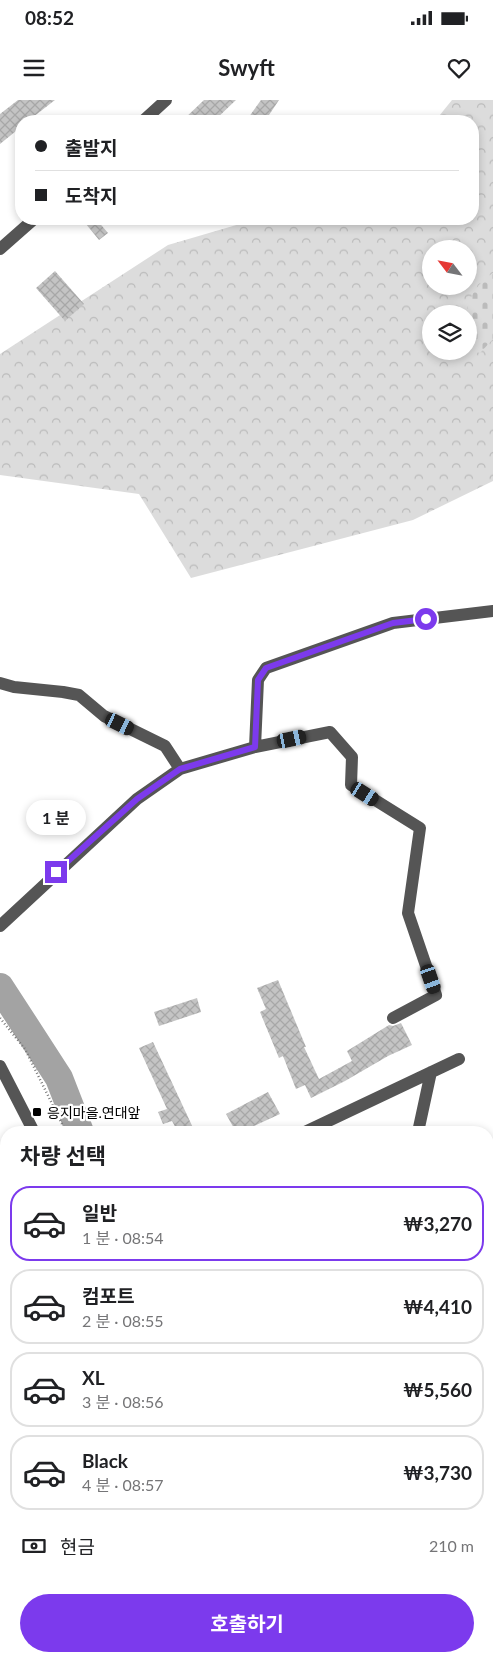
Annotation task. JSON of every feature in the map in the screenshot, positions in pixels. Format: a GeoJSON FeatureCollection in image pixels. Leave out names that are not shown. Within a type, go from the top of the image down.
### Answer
{"type":"FeatureCollection","features":[{"type":"Feature","properties":{"kind":"street"},"geometry":{"type":"LineString","coordinates":[[150,115],[166,100]]}},
{"type":"Feature","properties":{"kind":"street"},"geometry":{"type":"LineString","coordinates":[[0,249],[27,225]]}},
{"type":"Feature","properties":{"kind":"street"},"geometry":{"type":"LineString","coordinates":[[255,747],[258,680],[266,668],[393,623],[493,611]]}},
{"type":"Feature","properties":{"kind":"street"},"geometry":{"type":"LineString","coordinates":[[0,683],[14,687],[79,695],[104,716],[165,746],[180,769]]}},
{"type":"Feature","properties":{"kind":"street"},"geometry":{"type":"LineString","coordinates":[[0,926],[137,799],[180,769],[255,747],[330,732],[352,757],[351,785],[420,828],[408,914],[436,996],[393,1018]]}},
{"type":"Feature","properties":{"kind":"street"},"geometry":{"type":"LineString","coordinates":[[318,1126],[459,1058]]}},
{"type":"Feature","properties":{"kind":"street"},"geometry":{"type":"LineString","coordinates":[[0,1066],[31,1126]]}},
{"type":"Feature","properties":{"kind":"street"},"geometry":{"type":"LineString","coordinates":[[419,1126],[430,1072]]}},
{"type":"Feature","properties":{"kind":"path"},"geometry":{"type":"LineString","coordinates":[[0,1018],[25,1049],[63,1126]]}},
{"type":"Feature","properties":{"kind":"green space"},"geometry":{"type":"Polygon","coordinates":[[[452,100],[493,100],[493,481],[413,520],[191,578],[139,494],[0,475],[0,354],[168,245],[236,225],[479,225],[479,115],[440,115],[452,100]]]}},
{"type":"Feature","properties":{"kind":"green space"},"geometry":{"type":"Polygon","coordinates":[[[493,273],[493,339],[480,353],[477,352],[477,305],[468,305],[472,295],[478,295],[478,287],[493,273]]]}},
{"type":"Feature","properties":{"kind":"building"},"geometry":{"type":"Polygon","coordinates":[[[18,100],[55,100],[36,115],[15,115],[15,132],[0,144],[0,114],[18,100]]]}},
{"type":"Feature","properties":{"kind":"building"},"geometry":{"type":"Polygon","coordinates":[[[204,100],[236,100],[220,115],[188,115],[204,100]]]}},
{"type":"Feature","properties":{"kind":"building"},"geometry":{"type":"Polygon","coordinates":[[[261,100],[279,100],[269,115],[250,115],[261,100]]]}},
{"type":"Feature","properties":{"kind":"building"},"geometry":{"type":"Polygon","coordinates":[[[87,225],[101,225],[108,233],[99,240],[87,225]]]}},
{"type":"Feature","properties":{"kind":"building"},"geometry":{"type":"Polygon","coordinates":[[[55,271],[84,304],[65,321],[36,288],[55,271]]]}},
{"type":"Feature","properties":{"kind":"building"},"geometry":{"type":"Polygon","coordinates":[[[278,980],[306,1047],[304,1047],[319,1079],[352,1061],[347,1051],[389,1025],[393,1026],[401,1023],[412,1045],[311,1098],[305,1085],[296,1089],[283,1056],[279,1058],[260,1012],[266,1009],[257,988],[278,980]]]}},
{"type":"Feature","properties":{"kind":"building"},"geometry":{"type":"Polygon","coordinates":[[[197,998],[201,1012],[159,1026],[154,1012],[197,998]]]}},
{"type":"Feature","properties":{"kind":"building"},"geometry":{"type":"Polygon","coordinates":[[[153,1042],[192,1126],[175,1126],[172,1121],[163,1124],[158,1112],[167,1109],[139,1048],[153,1042]]]}},
{"type":"Feature","properties":{"kind":"building"},"geometry":{"type":"Polygon","coordinates":[[[268,1092],[280,1114],[254,1126],[233,1126],[226,1114],[268,1092]]]}},
{"type":"Feature","properties":{"kind":"waterway"},"geometry":{"type":"LineString","coordinates":[[0,987],[59,1078],[78,1126]]}},
{"type":"Feature","properties":{"kind":"place","name":"응지마을.연대앞"},"geometry":{"type":"Point","coordinates":[37,1112]}},
{"type":"Feature","properties":{"kind":"route"},"geometry":{"type":"LineString","coordinates":[[56,872],[137,799],[180,769],[255,747],[258,680],[266,668],[393,623],[426,619]]}}]}
